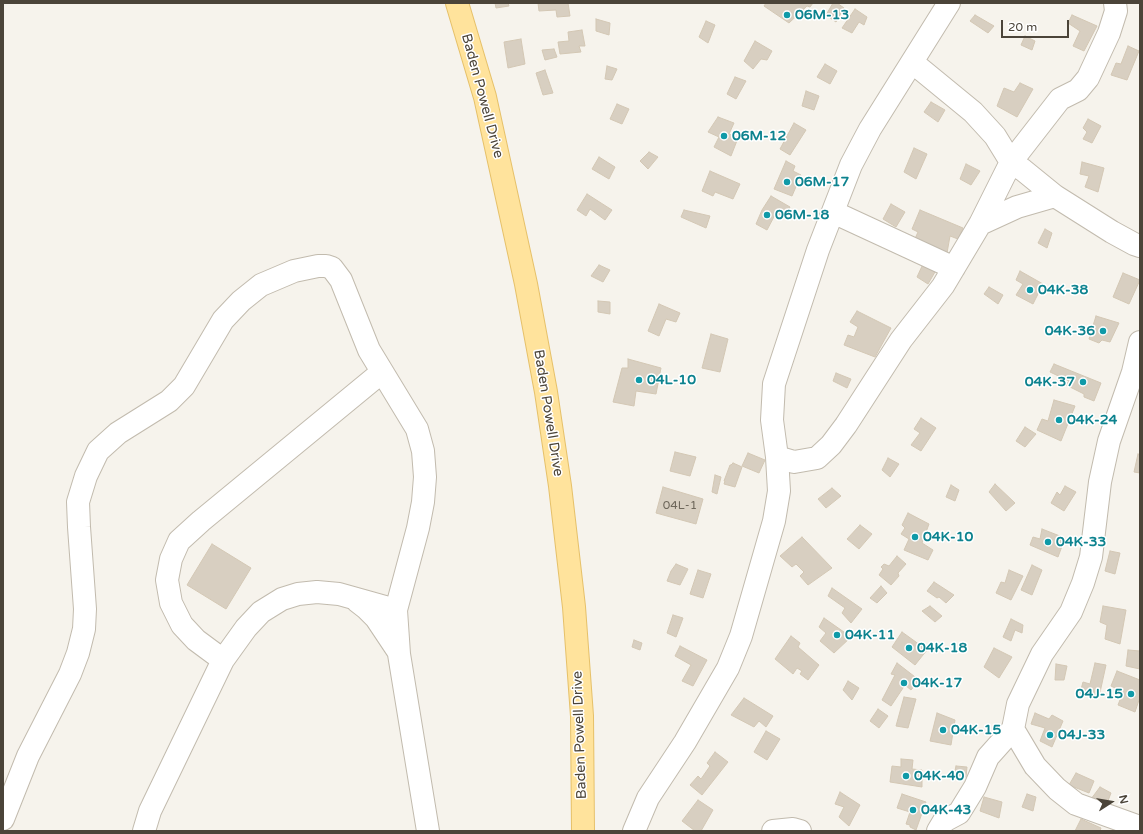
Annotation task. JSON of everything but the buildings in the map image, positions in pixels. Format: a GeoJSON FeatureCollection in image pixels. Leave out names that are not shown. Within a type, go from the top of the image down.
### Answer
{"type":"FeatureCollection","features":[{"type":"Feature","properties":{"kind":"main road","name":"Baden Powell Drive"},"geometry":{"type":"LineString","coordinates":[[457,3],[488,111],[523,269],[546,392],[560,486],[574,607],[581,708],[583,831]]}},
{"type":"Feature","properties":{"kind":"street"},"geometry":{"type":"LineString","coordinates":[[634,831],[648,798],[685,742],[728,668],[741,636],[774,520],[779,491],[777,457],[772,420],[774,384],[818,250],[851,165],[864,141],[949,3]]}},
{"type":"Feature","properties":{"kind":"street"},"geometry":{"type":"LineString","coordinates":[[777,457],[794,462],[816,458],[831,445],[846,425],[901,340],[943,286],[980,224],[1011,162],[1060,99],[1078,90],[1088,78],[1109,33],[1116,10],[1115,3]]}},
{"type":"Feature","properties":{"kind":"street"},"geometry":{"type":"LineString","coordinates":[[912,62],[973,112],[995,136],[1011,162],[1055,196],[1112,232],[1140,246]]}},
{"type":"Feature","properties":{"kind":"street"},"geometry":{"type":"LineString","coordinates":[[980,224],[1017,207],[1055,196]]}},
{"type":"Feature","properties":{"kind":"street"},"geometry":{"type":"LineString","coordinates":[[833,212],[954,268]]}},
{"type":"Feature","properties":{"kind":"street"},"geometry":{"type":"LineString","coordinates":[[3,819],[28,756],[70,674],[84,629],[85,609],[78,527],[78,502],[86,476],[98,452],[118,433],[169,401],[184,386],[223,320],[240,300],[261,285],[294,271],[318,266],[326,266],[332,268],[341,280],[369,350],[417,428],[423,450],[425,476],[423,502],[418,528],[396,610],[399,654],[428,831]]}},
{"type":"Feature","properties":{"kind":"street"},"geometry":{"type":"LineString","coordinates":[[938,831],[944,821],[959,813],[975,787],[988,756],[1013,729],[1018,704],[1042,654],[1071,612],[1083,583],[1091,556],[1100,482],[1109,441],[1133,372],[1140,342]]}},
{"type":"Feature","properties":{"kind":"street"},"geometry":{"type":"LineString","coordinates":[[223,660],[196,640],[182,625],[171,602],[167,580],[171,559],[179,541],[201,521],[382,372]]}},
{"type":"Feature","properties":{"kind":"street"},"geometry":{"type":"LineString","coordinates":[[144,831],[150,811],[223,660],[246,628],[261,612],[282,599],[298,594],[317,592],[339,594],[396,610]]}},
{"type":"Feature","properties":{"kind":"street"},"geometry":{"type":"LineString","coordinates":[[353,598],[376,618],[399,654]]}},
{"type":"Feature","properties":{"kind":"street"},"geometry":{"type":"LineString","coordinates":[[1013,729],[1036,766],[1057,789],[1076,804],[1137,823]]}},
{"type":"Feature","properties":{"kind":"street"},"geometry":{"type":"LineString","coordinates":[[773,831],[793,829],[800,831]]}},
{"type":"Feature","properties":{"kind":"place","name":"06M-13"},"geometry":{"type":"Point","coordinates":[787,15]}},
{"type":"Feature","properties":{"kind":"place","name":"06M-12"},"geometry":{"type":"Point","coordinates":[724,136]}},
{"type":"Feature","properties":{"kind":"place","name":"06M-17"},"geometry":{"type":"Point","coordinates":[787,182]}},
{"type":"Feature","properties":{"kind":"place","name":"06M-18"},"geometry":{"type":"Point","coordinates":[767,215]}},
{"type":"Feature","properties":{"kind":"place","name":"04K-38"},"geometry":{"type":"Point","coordinates":[1030,290]}},
{"type":"Feature","properties":{"kind":"place","name":"04K-36"},"geometry":{"type":"Point","coordinates":[1103,331]}},
{"type":"Feature","properties":{"kind":"place","name":"04L-10"},"geometry":{"type":"Point","coordinates":[639,380]}},
{"type":"Feature","properties":{"kind":"place","name":"04K-37"},"geometry":{"type":"Point","coordinates":[1083,382]}},
{"type":"Feature","properties":{"kind":"place","name":"04K-24"},"geometry":{"type":"Point","coordinates":[1059,420]}},
{"type":"Feature","properties":{"kind":"place","name":"04K-10"},"geometry":{"type":"Point","coordinates":[915,537]}},
{"type":"Feature","properties":{"kind":"place","name":"04K-33"},"geometry":{"type":"Point","coordinates":[1048,542]}},
{"type":"Feature","properties":{"kind":"place","name":"04K-11"},"geometry":{"type":"Point","coordinates":[837,635]}},
{"type":"Feature","properties":{"kind":"place","name":"04K-18"},"geometry":{"type":"Point","coordinates":[909,648]}},
{"type":"Feature","properties":{"kind":"place","name":"04K-17"},"geometry":{"type":"Point","coordinates":[904,683]}},
{"type":"Feature","properties":{"kind":"place","name":"04J-15"},"geometry":{"type":"Point","coordinates":[1131,694]}},
{"type":"Feature","properties":{"kind":"place","name":"04K-15"},"geometry":{"type":"Point","coordinates":[943,730]}},
{"type":"Feature","properties":{"kind":"place","name":"04J-33"},"geometry":{"type":"Point","coordinates":[1050,735]}},
{"type":"Feature","properties":{"kind":"place","name":"04K-40"},"geometry":{"type":"Point","coordinates":[906,776]}},
{"type":"Feature","properties":{"kind":"place","name":"04K-43"},"geometry":{"type":"Point","coordinates":[913,810]}}]}
